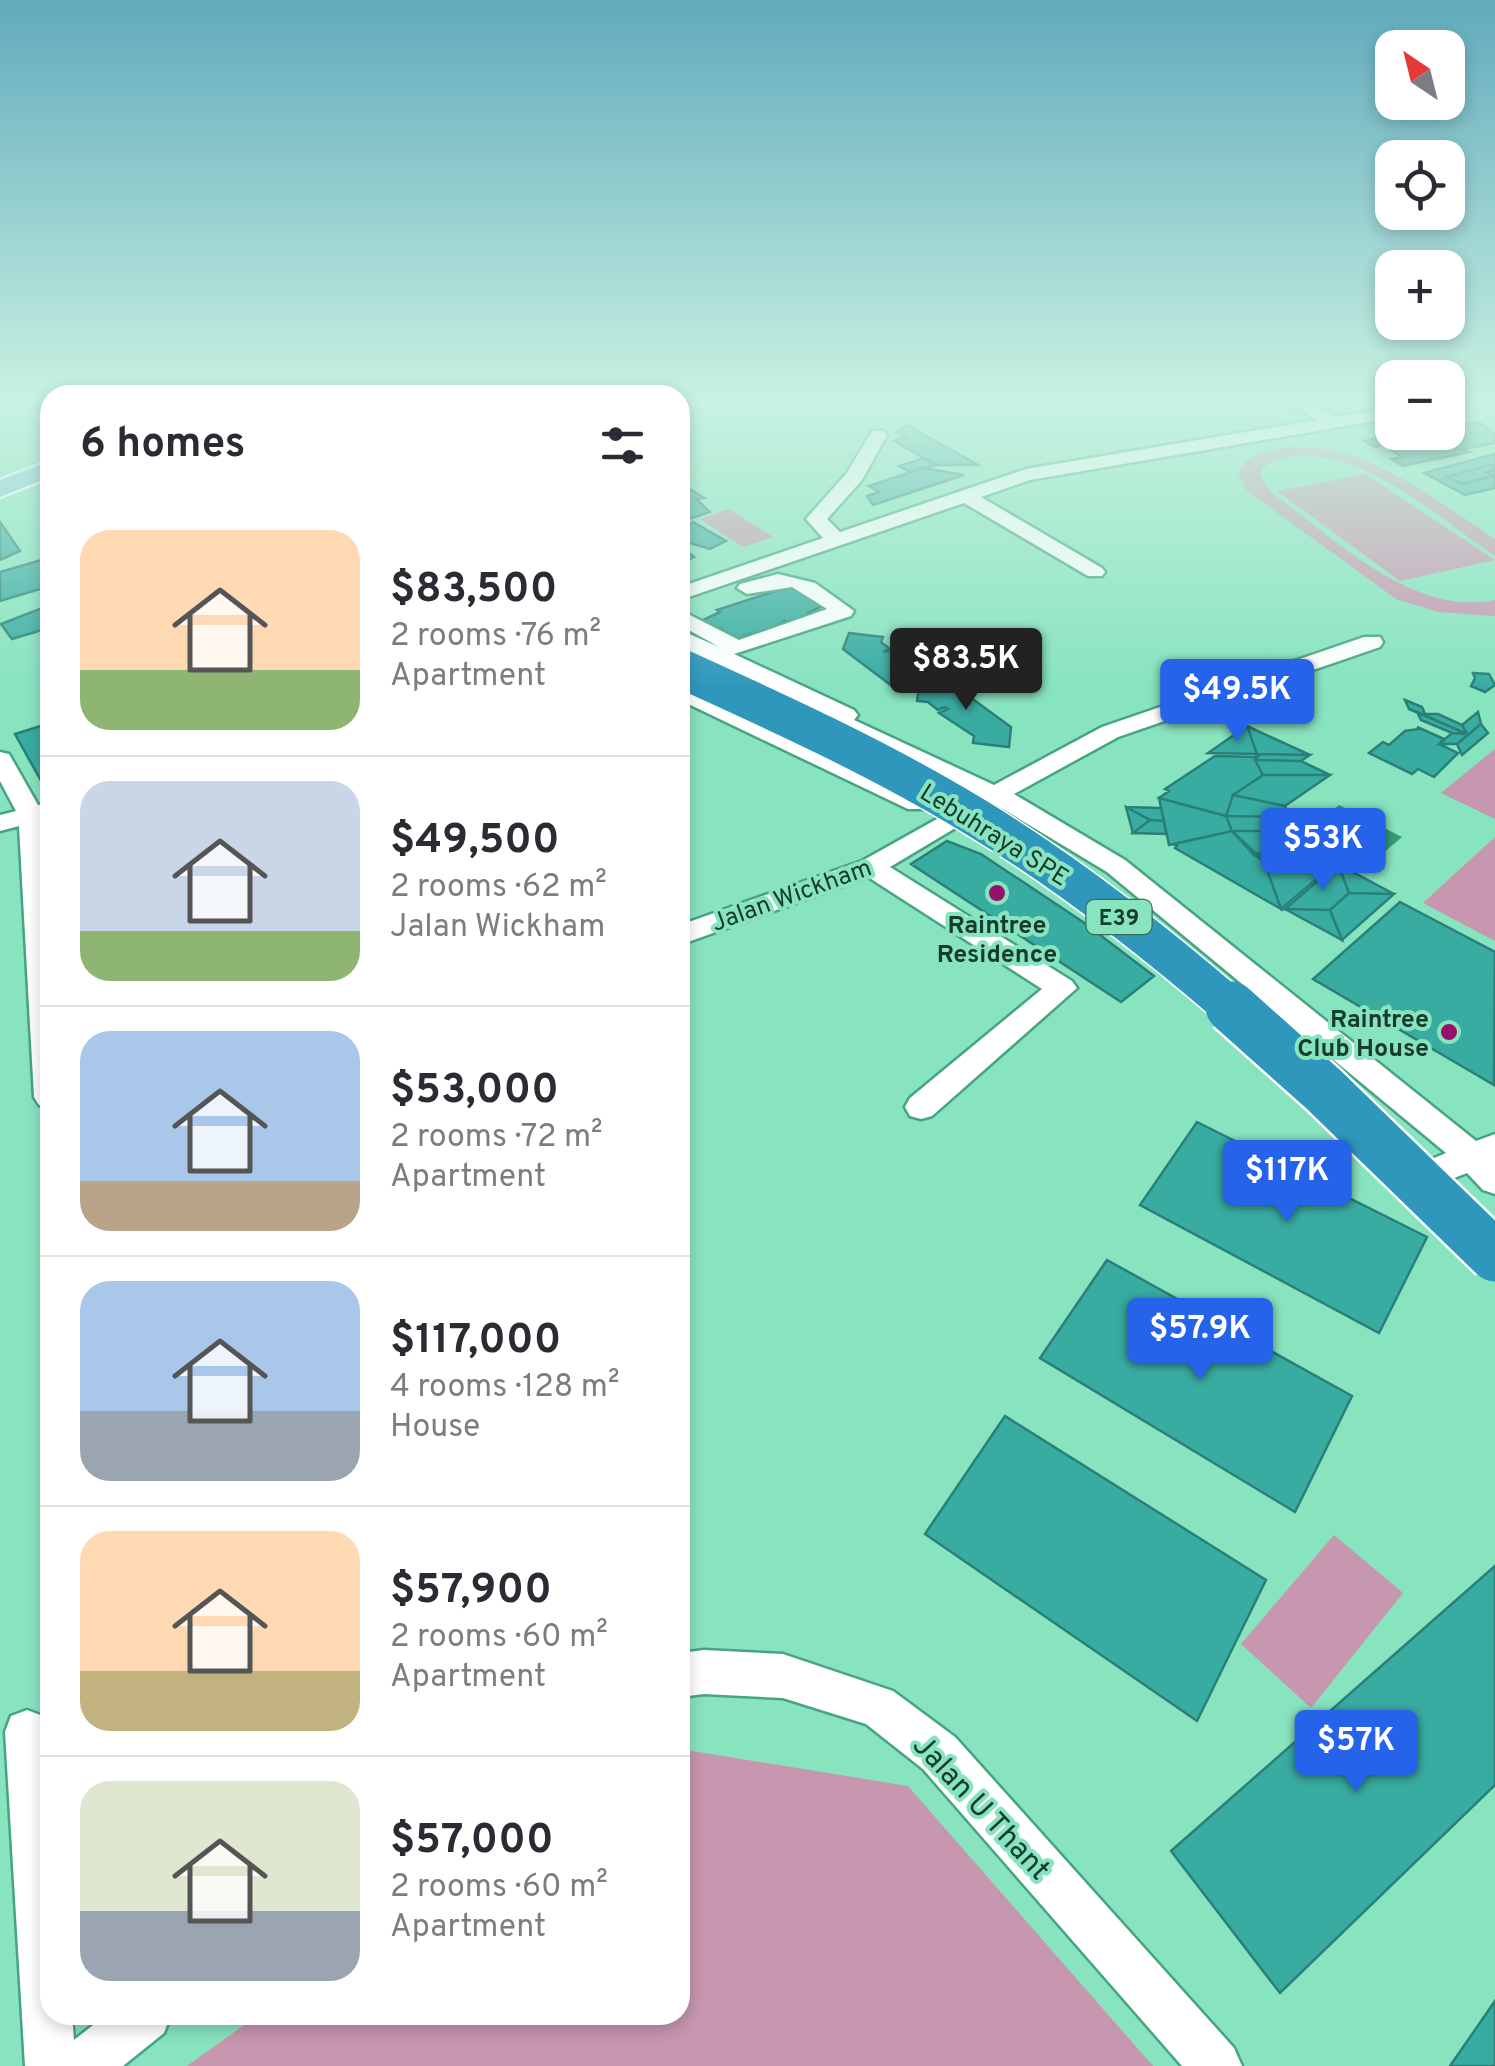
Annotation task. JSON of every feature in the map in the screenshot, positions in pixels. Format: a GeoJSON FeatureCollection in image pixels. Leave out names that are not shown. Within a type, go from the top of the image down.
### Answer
{"type":"FeatureCollection","features":[{"type":"Feature","properties":{"kind":"highway","name":"Lebuhraya SPE"},"geometry":{"type":"LineString","coordinates":[[690,657],[888,752],[1028,832],[1224,975],[1358,1090],[1495,1219]]}},
{"type":"Feature","properties":{"kind":"highway","name":"Lebuhraya SPE"},"geometry":{"type":"LineString","coordinates":[[690,673],[902,776],[1014,841],[1087,892],[1204,984],[1337,1100],[1495,1256]]}},
{"type":"Feature","properties":{"kind":"street"},"geometry":{"type":"LineString","coordinates":[[834,538],[816,519],[837,495]]}},
{"type":"Feature","properties":{"kind":"street"},"geometry":{"type":"LineString","coordinates":[[690,608],[834,538],[960,495]]}},
{"type":"Feature","properties":{"kind":"street"},"geometry":{"type":"LineString","coordinates":[[966,495],[1095,572]]}},
{"type":"Feature","properties":{"kind":"street"},"geometry":{"type":"LineString","coordinates":[[690,591],[767,572],[801,582],[843,611],[737,648],[690,619]]}},
{"type":"Feature","properties":{"kind":"street"},"geometry":{"type":"LineString","coordinates":[[690,642],[862,722],[1005,798],[1116,866],[1487,1161]]}},
{"type":"Feature","properties":{"kind":"street"},"geometry":{"type":"LineString","coordinates":[[1005,798],[1110,732],[1372,642]]}},
{"type":"Feature","properties":{"kind":"street"},"geometry":{"type":"LineString","coordinates":[[690,656],[1005,798]]}},
{"type":"Feature","properties":{"kind":"street"},"geometry":{"type":"LineString","coordinates":[[690,683],[923,796],[1098,909],[1194,986],[1411,1182],[1495,1269]]}},
{"type":"Feature","properties":{"kind":"street"},"geometry":{"type":"LineString","coordinates":[[690,696],[962,822]]}},
{"type":"Feature","properties":{"kind":"street"},"geometry":{"type":"LineString","coordinates":[[0,760],[40,813],[0,822]]}},
{"type":"Feature","properties":{"kind":"street","name":"Jalan Wickham"},"geometry":{"type":"LineString","coordinates":[[690,931],[870,867],[962,822]]}},
{"type":"Feature","properties":{"kind":"street"},"geometry":{"type":"LineString","coordinates":[[870,867],[1062,988],[921,1107]]}},
{"type":"Feature","properties":{"kind":"street"},"geometry":{"type":"LineString","coordinates":[[1411,1182],[1487,1161]]}},
{"type":"Feature","properties":{"kind":"street","name":"Jalan U Thant"},"geometry":{"type":"LineString","coordinates":[[690,1674],[783,1676],[878,1706],[939,1753],[1216,2066]]}},
{"type":"Feature","properties":{"kind":"street"},"geometry":{"type":"LineString","coordinates":[[27,1732],[40,1913]]}},
{"type":"Feature","properties":{"kind":"street"},"geometry":{"type":"LineString","coordinates":[[48,2025],[51,2066]]}},
{"type":"Feature","properties":{"kind":"street"},"geometry":{"type":"LineString","coordinates":[[83,2066],[134,2025]]}},
{"type":"Feature","properties":{"kind":"shaded area"},"geometry":{"type":"Polygon","coordinates":[[[1253,495],[1275,495],[1348,551],[1404,585],[1434,597],[1464,602],[1495,600],[1495,616],[1438,612],[1396,599],[1253,495]]]}},
{"type":"Feature","properties":{"kind":"shaded area"},"geometry":{"type":"Polygon","coordinates":[[[1283,495],[1397,495],[1495,560],[1400,581],[1283,495]]]}},
{"type":"Feature","properties":{"kind":"shaded area"},"geometry":{"type":"Polygon","coordinates":[[[1408,495],[1430,495],[1495,539],[1495,556],[1408,495]]]}},
{"type":"Feature","properties":{"kind":"shaded area"},"geometry":{"type":"Polygon","coordinates":[[[729,509],[773,537],[743,547],[700,519],[729,509]]]}},
{"type":"Feature","properties":{"kind":"shaded area"},"geometry":{"type":"Polygon","coordinates":[[[1495,749],[1495,819],[1441,793],[1495,749]]]}},
{"type":"Feature","properties":{"kind":"shaded area"},"geometry":{"type":"Polygon","coordinates":[[[1339,805],[1402,837],[1376,859],[1313,826],[1339,805]]]}},
{"type":"Feature","properties":{"kind":"shaded area"},"geometry":{"type":"Polygon","coordinates":[[[1495,837],[1495,941],[1423,903],[1495,837]]]}},
{"type":"Feature","properties":{"kind":"shaded area"},"geometry":{"type":"Polygon","coordinates":[[[1334,1535],[1403,1593],[1311,1708],[1241,1644],[1334,1535]]]}},
{"type":"Feature","properties":{"kind":"shaded area"},"geometry":{"type":"Polygon","coordinates":[[[690,1751],[908,1786],[1153,2066],[187,2066],[244,2025],[690,2025],[690,1751]]]}},
{"type":"Feature","properties":{"kind":"building"},"geometry":{"type":"Polygon","coordinates":[[[690,495],[700,495],[704,498],[696,499],[710,512],[692,518],[690,495]]]}},
{"type":"Feature","properties":{"kind":"building"},"geometry":{"type":"Polygon","coordinates":[[[869,495],[902,495],[873,505],[869,495]]]}},
{"type":"Feature","properties":{"kind":"building"},"geometry":{"type":"Polygon","coordinates":[[[0,522],[20,551],[0,560],[0,522]]]}},
{"type":"Feature","properties":{"kind":"building"},"geometry":{"type":"Polygon","coordinates":[[[693,522],[726,541],[710,549],[690,543],[693,522]]]}},
{"type":"Feature","properties":{"kind":"building"},"geometry":{"type":"Polygon","coordinates":[[[40,560],[40,589],[0,601],[0,572],[40,560]]]}},
{"type":"Feature","properties":{"kind":"building"},"geometry":{"type":"Polygon","coordinates":[[[791,586],[827,604],[808,613],[812,616],[789,624],[785,621],[754,638],[750,634],[736,640],[701,621],[720,612],[717,610],[791,586]]]}},
{"type":"Feature","properties":{"kind":"building"},"geometry":{"type":"Polygon","coordinates":[[[40,609],[40,631],[12,639],[1,624],[40,609]]]}},
{"type":"Feature","properties":{"kind":"building"},"geometry":{"type":"Polygon","coordinates":[[[849,633],[883,637],[881,642],[890,649],[883,652],[894,650],[922,673],[933,674],[931,682],[920,681],[919,692],[896,689],[843,649],[849,633]]]}},
{"type":"Feature","properties":{"kind":"building"},"geometry":{"type":"Polygon","coordinates":[[[1473,673],[1489,674],[1495,685],[1485,692],[1471,686],[1473,673]]]}},
{"type":"Feature","properties":{"kind":"building"},"geometry":{"type":"Polygon","coordinates":[[[920,681],[952,684],[1011,727],[1009,747],[973,743],[974,736],[939,713],[948,709],[938,710],[928,702],[917,701],[920,681]]]}},
{"type":"Feature","properties":{"kind":"building"},"geometry":{"type":"Polygon","coordinates":[[[1405,700],[1422,707],[1425,714],[1438,714],[1462,725],[1467,734],[1409,709],[1405,700]]]}},
{"type":"Feature","properties":{"kind":"building"},"geometry":{"type":"Polygon","coordinates":[[[1417,712],[1467,734],[1452,733],[1421,720],[1417,712]]]}},
{"type":"Feature","properties":{"kind":"building"},"geometry":{"type":"Polygon","coordinates":[[[1478,712],[1481,724],[1457,744],[1439,744],[1452,733],[1467,734],[1462,725],[1478,712]]]}},
{"type":"Feature","properties":{"kind":"building"},"geometry":{"type":"Polygon","coordinates":[[[1481,724],[1488,733],[1462,755],[1457,744],[1481,724]]]}},
{"type":"Feature","properties":{"kind":"building"},"geometry":{"type":"Polygon","coordinates":[[[40,726],[40,779],[15,734],[40,726]]]}},
{"type":"Feature","properties":{"kind":"building"},"geometry":{"type":"Polygon","coordinates":[[[1247,726],[1310,755],[1257,754],[1247,726]]]}},
{"type":"Feature","properties":{"kind":"building"},"geometry":{"type":"Polygon","coordinates":[[[1247,726],[1257,754],[1208,753],[1247,726]]]}},
{"type":"Feature","properties":{"kind":"building"},"geometry":{"type":"Polygon","coordinates":[[[1417,727],[1444,739],[1439,744],[1458,753],[1434,777],[1418,769],[1412,774],[1369,753],[1383,742],[1389,745],[1405,731],[1417,727]]]}},
{"type":"Feature","properties":{"kind":"building"},"geometry":{"type":"Polygon","coordinates":[[[1257,754],[1310,755],[1301,761],[1255,760],[1257,754]]]}},
{"type":"Feature","properties":{"kind":"building"},"geometry":{"type":"Polygon","coordinates":[[[1215,756],[1258,757],[1255,760],[1263,775],[1233,795],[1226,816],[1159,798],[1169,791],[1165,789],[1215,756]]]}},
{"type":"Feature","properties":{"kind":"building"},"geometry":{"type":"Polygon","coordinates":[[[1255,760],[1301,761],[1330,775],[1263,775],[1255,760]]]}},
{"type":"Feature","properties":{"kind":"building"},"geometry":{"type":"Polygon","coordinates":[[[1263,775],[1330,775],[1285,806],[1233,795],[1263,775]]]}},
{"type":"Feature","properties":{"kind":"building"},"geometry":{"type":"Polygon","coordinates":[[[1233,795],[1285,806],[1289,817],[1226,816],[1233,795]]]}},
{"type":"Feature","properties":{"kind":"building"},"geometry":{"type":"Polygon","coordinates":[[[1159,798],[1226,816],[1232,831],[1169,845],[1159,798]]]}},
{"type":"Feature","properties":{"kind":"building"},"geometry":{"type":"Polygon","coordinates":[[[1126,807],[1150,820],[1133,833],[1126,807]]]}},
{"type":"Feature","properties":{"kind":"building"},"geometry":{"type":"Polygon","coordinates":[[[1126,807],[1161,808],[1164,821],[1150,820],[1126,807]]]}},
{"type":"Feature","properties":{"kind":"building"},"geometry":{"type":"Polygon","coordinates":[[[1226,816],[1289,817],[1295,831],[1232,831],[1226,816]]]}},
{"type":"Feature","properties":{"kind":"building"},"geometry":{"type":"Polygon","coordinates":[[[1150,820],[1164,821],[1166,834],[1133,833],[1150,820]]]}},
{"type":"Feature","properties":{"kind":"building"},"geometry":{"type":"Polygon","coordinates":[[[1232,831],[1264,861],[1281,909],[1175,848],[1174,844],[1232,831]]]}},
{"type":"Feature","properties":{"kind":"building"},"geometry":{"type":"Polygon","coordinates":[[[1232,831],[1295,831],[1300,842],[1254,855],[1232,831]]]}},
{"type":"Feature","properties":{"kind":"building","name":"Raintree Residence"},"geometry":{"type":"Polygon","coordinates":[[[947,841],[981,854],[1083,922],[1154,976],[1121,1002],[911,864],[947,841]]]}},
{"type":"Feature","properties":{"kind":"building"},"geometry":{"type":"Polygon","coordinates":[[[1300,842],[1338,861],[1264,861],[1254,855],[1300,842]]]}},
{"type":"Feature","properties":{"kind":"building"},"geometry":{"type":"Polygon","coordinates":[[[1264,861],[1338,861],[1281,909],[1264,861]]]}},
{"type":"Feature","properties":{"kind":"building"},"geometry":{"type":"Polygon","coordinates":[[[1338,864],[1394,894],[1349,893],[1338,864]]]}},
{"type":"Feature","properties":{"kind":"building"},"geometry":{"type":"Polygon","coordinates":[[[1338,864],[1349,893],[1330,910],[1285,909],[1338,864]]]}},
{"type":"Feature","properties":{"kind":"building"},"geometry":{"type":"Polygon","coordinates":[[[1349,893],[1394,894],[1342,940],[1330,910],[1349,893]]]}},
{"type":"Feature","properties":{"kind":"building","name":"Raintree Club House"},"geometry":{"type":"Polygon","coordinates":[[[1400,902],[1495,952],[1494,1085],[1313,979],[1400,902]]]}},
{"type":"Feature","properties":{"kind":"building"},"geometry":{"type":"Polygon","coordinates":[[[1285,909],[1330,910],[1342,940],[1285,909]]]}},
{"type":"Feature","properties":{"kind":"building"},"geometry":{"type":"Polygon","coordinates":[[[1197,1122],[1427,1237],[1379,1333],[1140,1205],[1197,1122]]]}},
{"type":"Feature","properties":{"kind":"building"},"geometry":{"type":"Polygon","coordinates":[[[1107,1260],[1352,1396],[1295,1512],[1040,1358],[1107,1260]]]}},
{"type":"Feature","properties":{"kind":"building"},"geometry":{"type":"Polygon","coordinates":[[[1005,1416],[1266,1580],[1197,1721],[925,1534],[1005,1416]]]}},
{"type":"Feature","properties":{"kind":"building"},"geometry":{"type":"Polygon","coordinates":[[[1495,1566],[1495,1785],[1280,1993],[1171,1851],[1495,1566]]]}},
{"type":"Feature","properties":{"kind":"building"},"geometry":{"type":"Polygon","coordinates":[[[1495,2001],[1495,2066],[1450,2066],[1495,2001]]]}},
{"type":"Feature","properties":{"kind":"place","name":"Raintree Residence"},"geometry":{"type":"Point","coordinates":[997,893]}},
{"type":"Feature","properties":{"kind":"place","name":"Raintree Club House"},"geometry":{"type":"Point","coordinates":[1449,1032]}}]}
